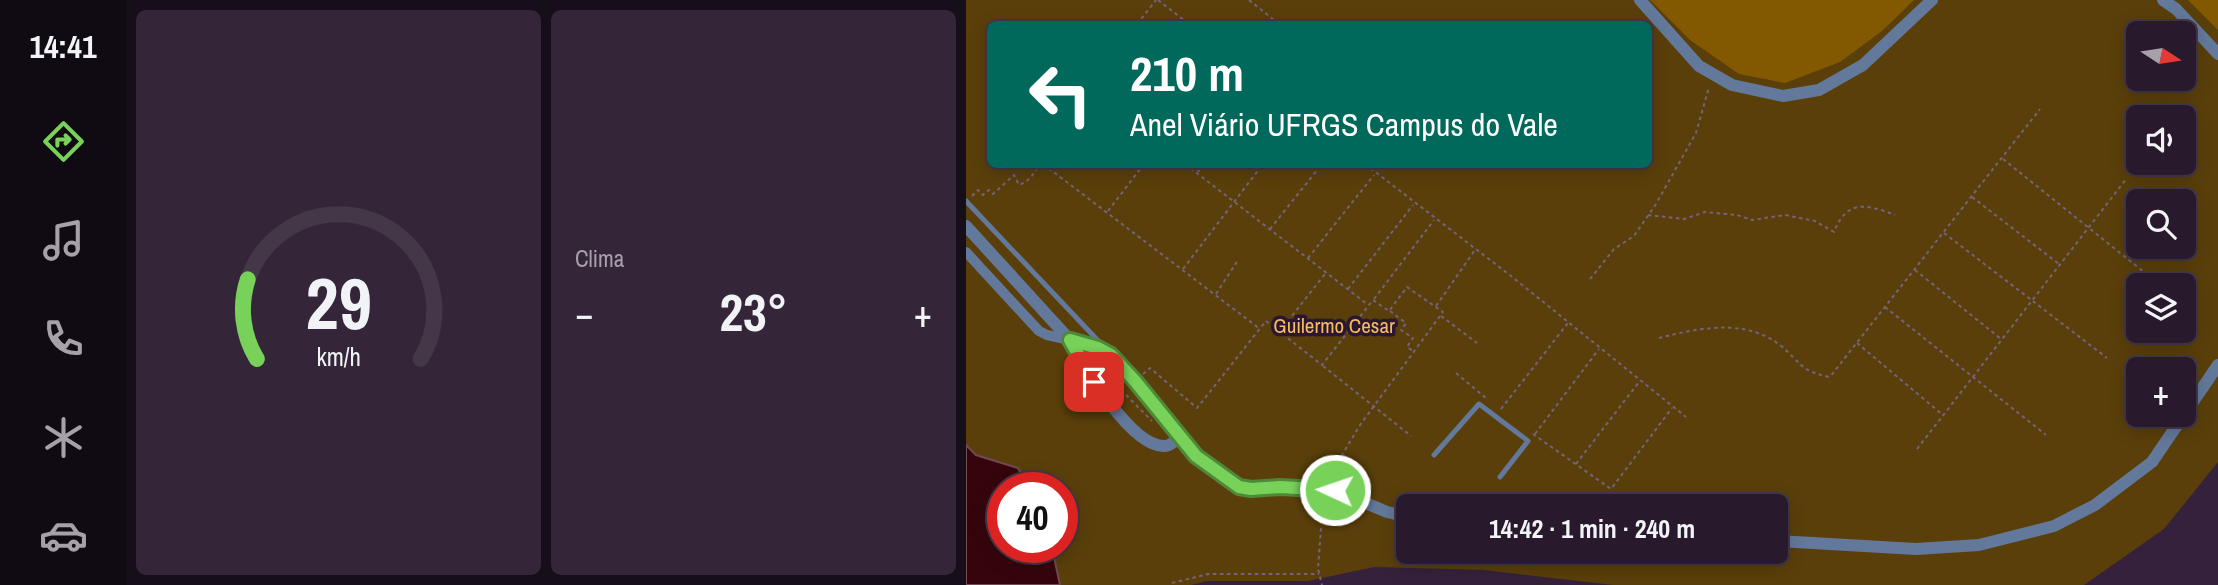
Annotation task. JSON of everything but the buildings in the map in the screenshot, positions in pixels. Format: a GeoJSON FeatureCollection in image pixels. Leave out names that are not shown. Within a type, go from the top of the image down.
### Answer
{"type":"FeatureCollection","features":[{"type":"Feature","properties":{"kind":"street"},"geometry":{"type":"LineString","coordinates":[[1640,0],[1699,66],[1732,85],[1783,96],[1819,90],[1863,65],[1932,0]]}},
{"type":"Feature","properties":{"kind":"street"},"geometry":{"type":"LineString","coordinates":[[2163,0],[2176,9],[2218,54]]}},
{"type":"Feature","properties":{"kind":"street"},"geometry":{"type":"LineString","coordinates":[[966,226],[1070,340],[1107,403],[1141,436],[1163,446],[1170,445],[1178,438]]}},
{"type":"Feature","properties":{"kind":"street"},"geometry":{"type":"LineString","coordinates":[[966,251],[1039,331],[1098,348],[1111,355],[1135,381],[1178,438],[1196,456],[1239,487],[1335,490],[1396,514]]}},
{"type":"Feature","properties":{"kind":"street"},"geometry":{"type":"LineString","coordinates":[[1788,542],[1916,549],[1979,545],[2054,526],[2095,505],[2152,462],[2218,365]]}},
{"type":"Feature","properties":{"kind":"lane"},"geometry":{"type":"LineString","coordinates":[[966,201],[1087,326],[1111,355]]}},
{"type":"Feature","properties":{"kind":"lane"},"geometry":{"type":"LineString","coordinates":[[1434,456],[1479,404],[1528,441],[1500,477]]}},
{"type":"Feature","properties":{"kind":"path"},"geometry":{"type":"LineString","coordinates":[[1140,21],[1157,0],[1185,21]]}},
{"type":"Feature","properties":{"kind":"path"},"geometry":{"type":"LineString","coordinates":[[1249,0],[1275,21]]}},
{"type":"Feature","properties":{"kind":"path"},"geometry":{"type":"LineString","coordinates":[[1590,279],[1614,249],[1642,226],[1696,133],[1710,83]]}},
{"type":"Feature","properties":{"kind":"path"},"geometry":{"type":"LineString","coordinates":[[1659,338],[1708,327],[1751,332],[1780,345],[1800,367],[1830,377],[1932,251],[2040,108]]}},
{"type":"Feature","properties":{"kind":"path"},"geometry":{"type":"LineString","coordinates":[[2003,145],[2008,150]]}},
{"type":"Feature","properties":{"kind":"path"},"geometry":{"type":"LineString","coordinates":[[2002,158],[2145,273]]}},
{"type":"Feature","properties":{"kind":"path"},"geometry":{"type":"LineString","coordinates":[[966,201],[978,190],[983,195],[989,190],[993,194],[1014,174],[1019,185],[1022,184],[1039,168]]}},
{"type":"Feature","properties":{"kind":"path"},"geometry":{"type":"LineString","coordinates":[[1048,168],[1260,329]]}},
{"type":"Feature","properties":{"kind":"path"},"geometry":{"type":"LineString","coordinates":[[1108,212],[1141,168]]}},
{"type":"Feature","properties":{"kind":"path"},"geometry":{"type":"LineString","coordinates":[[1190,168],[1367,305]]}},
{"type":"Feature","properties":{"kind":"path"},"geometry":{"type":"LineString","coordinates":[[1197,173],[1200,168]]}},
{"type":"Feature","properties":{"kind":"path"},"geometry":{"type":"LineString","coordinates":[[1182,270],[1261,168]]}},
{"type":"Feature","properties":{"kind":"path"},"geometry":{"type":"LineString","coordinates":[[1270,230],[1319,168]]}},
{"type":"Feature","properties":{"kind":"path"},"geometry":{"type":"LineString","coordinates":[[1370,168],[1686,417]]}},
{"type":"Feature","properties":{"kind":"path"},"geometry":{"type":"LineString","coordinates":[[1308,259],[1376,173]]}},
{"type":"Feature","properties":{"kind":"path"},"geometry":{"type":"LineString","coordinates":[[1917,449],[2127,178]]}},
{"type":"Feature","properties":{"kind":"path"},"geometry":{"type":"LineString","coordinates":[[1972,196],[2060,265]]}},
{"type":"Feature","properties":{"kind":"path"},"geometry":{"type":"LineString","coordinates":[[1348,290],[1414,204]]}},
{"type":"Feature","properties":{"kind":"path"},"geometry":{"type":"LineString","coordinates":[[1648,215],[1684,219],[1704,212],[1737,215],[1752,220],[1785,215],[1815,221],[1834,232],[1840,216],[1858,207],[1877,208],[1895,215]]}},
{"type":"Feature","properties":{"kind":"path"},"geometry":{"type":"LineString","coordinates":[[1956,216],[1960,219]]}},
{"type":"Feature","properties":{"kind":"path"},"geometry":{"type":"LineString","coordinates":[[1322,365],[1434,220]]}},
{"type":"Feature","properties":{"kind":"path"},"geometry":{"type":"LineString","coordinates":[[1943,233],[2107,358]]}},
{"type":"Feature","properties":{"kind":"path"},"geometry":{"type":"LineString","coordinates":[[1435,306],[1475,250]]}},
{"type":"Feature","properties":{"kind":"path"},"geometry":{"type":"LineString","coordinates":[[1215,295],[1238,260]]}},
{"type":"Feature","properties":{"kind":"path"},"geometry":{"type":"LineString","coordinates":[[1914,270],[2002,340]]}},
{"type":"Feature","properties":{"kind":"path"},"geometry":{"type":"LineString","coordinates":[[1279,332],[1325,273]]}},
{"type":"Feature","properties":{"kind":"path"},"geometry":{"type":"LineString","coordinates":[[1335,482],[1336,465],[1374,406],[1443,312],[1407,287],[1389,311]]}},
{"type":"Feature","properties":{"kind":"path"},"geometry":{"type":"LineString","coordinates":[[1373,299],[1406,323],[1401,330],[1413,338],[1407,347],[1414,352]]}},
{"type":"Feature","properties":{"kind":"path"},"geometry":{"type":"LineString","coordinates":[[1885,307],[2046,435]]}},
{"type":"Feature","properties":{"kind":"path"},"geometry":{"type":"LineString","coordinates":[[1441,316],[1477,343]]}},
{"type":"Feature","properties":{"kind":"path"},"geometry":{"type":"LineString","coordinates":[[1169,385],[1197,408],[1266,321],[1411,436]]}},
{"type":"Feature","properties":{"kind":"path"},"geometry":{"type":"LineString","coordinates":[[1500,410],[1568,323]]}},
{"type":"Feature","properties":{"kind":"path"},"geometry":{"type":"LineString","coordinates":[[1857,342],[1943,415]]}},
{"type":"Feature","properties":{"kind":"path"},"geometry":{"type":"LineString","coordinates":[[1535,435],[1600,349]]}},
{"type":"Feature","properties":{"kind":"path"},"geometry":{"type":"LineString","coordinates":[[1456,373],[1491,403]]}},
{"type":"Feature","properties":{"kind":"path"},"geometry":{"type":"LineString","coordinates":[[1576,464],[1640,381]]}},
{"type":"Feature","properties":{"kind":"path"},"geometry":{"type":"LineString","coordinates":[[1526,429],[1611,489],[1673,407]]}},
{"type":"Feature","properties":{"kind":"path"},"geometry":{"type":"LineString","coordinates":[[1321,528],[1319,574],[1322,585]]}},
{"type":"Feature","properties":{"kind":"path"},"geometry":{"type":"LineString","coordinates":[[1172,583],[1208,575],[1319,574]]}},
{"type":"Feature","properties":{"kind":"green space","name":"Guilermo Cesar"},"geometry":{"type":"Polygon","coordinates":[[[966,0],[2218,0],[2218,462],[2164,529],[2084,585],[1613,585],[1484,570],[1374,567],[1308,581],[1207,581],[1191,585],[966,585],[966,0]]]}},
{"type":"Feature","properties":{"kind":"shaded area"},"geometry":{"type":"Polygon","coordinates":[[[1650,0],[1914,0],[1882,31],[1840,62],[1785,83],[1739,74],[1690,40],[1650,0]]]}},
{"type":"Feature","properties":{"kind":"shaded area"},"geometry":{"type":"Polygon","coordinates":[[[2188,0],[2218,0],[2218,30],[2188,0]]]}},
{"type":"Feature","properties":{"kind":"shaded area"},"geometry":{"type":"Polygon","coordinates":[[[966,445],[976,455],[1018,468],[1020,472],[987,472],[987,563],[1055,563],[1060,585],[966,585],[966,445]]]}},
{"type":"Feature","properties":{"kind":"route"},"geometry":{"type":"LineString","coordinates":[[1094,382],[1070,340],[1098,348],[1111,355],[1135,381],[1178,438],[1196,456],[1239,487],[1335,490]]}}]}
